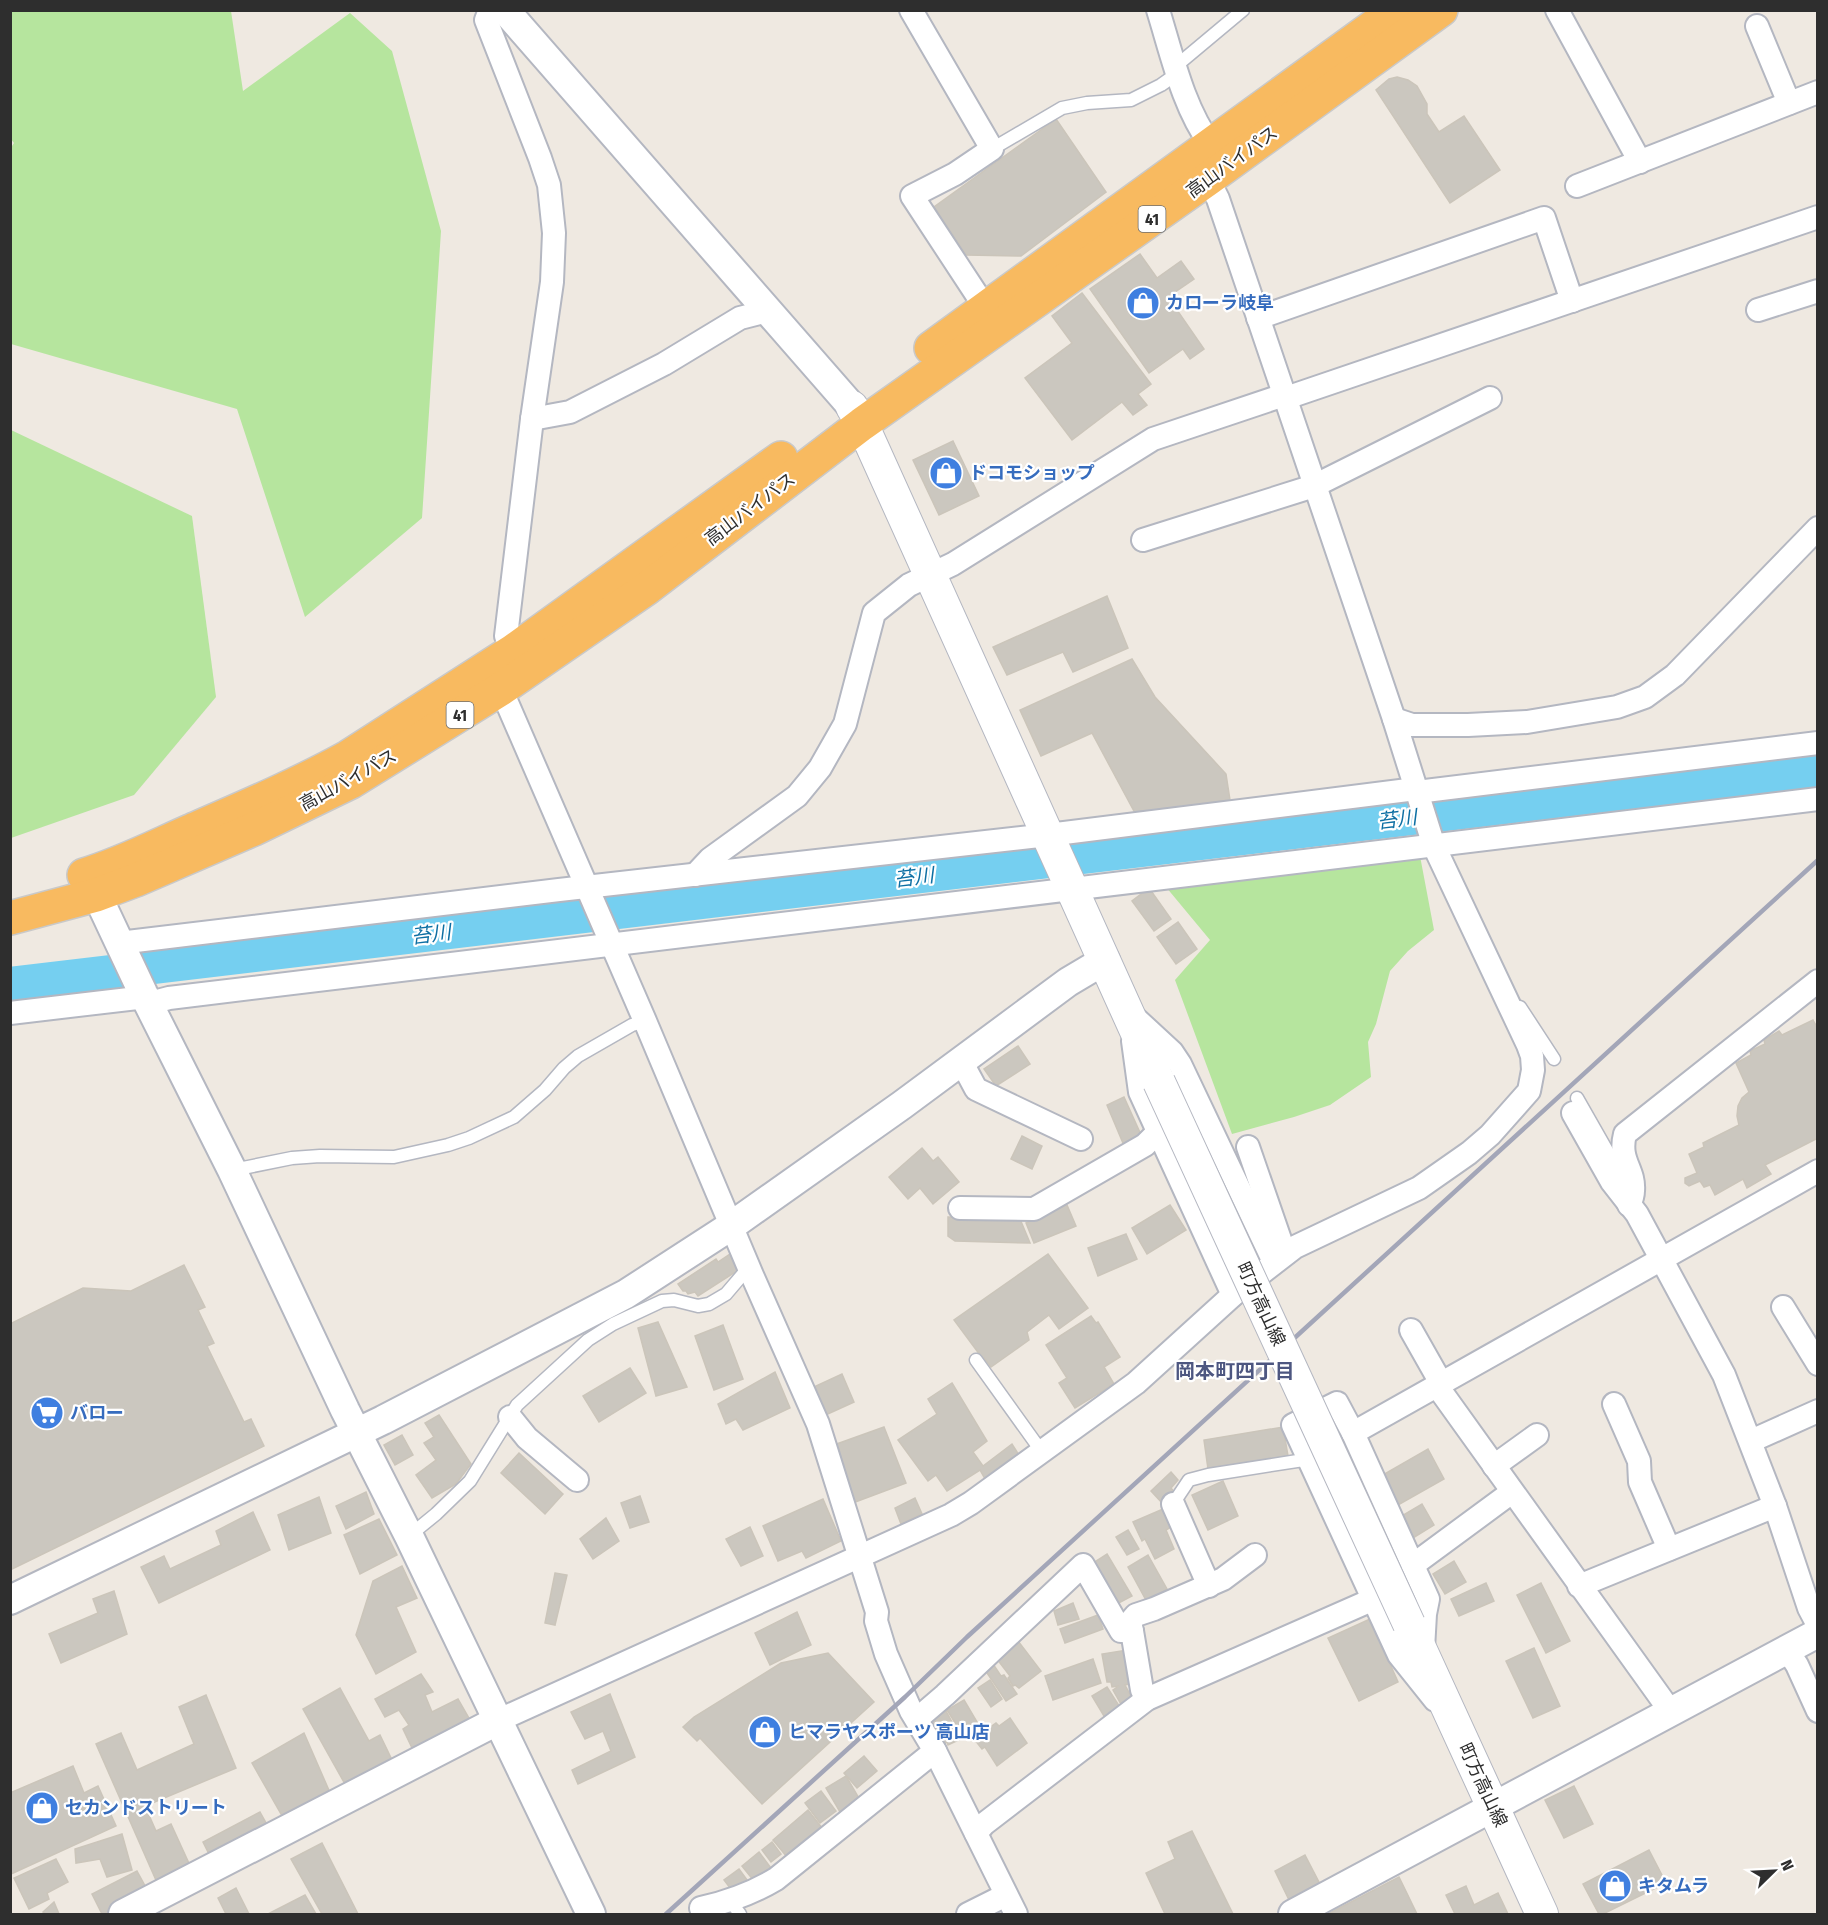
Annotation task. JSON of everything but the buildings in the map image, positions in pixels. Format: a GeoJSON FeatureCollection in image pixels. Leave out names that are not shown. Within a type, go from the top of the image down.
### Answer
{"type":"FeatureCollection","features":[{"type":"Feature","properties":{"kind":"highway","name":"高山バイパス"},"geometry":{"type":"LineString","coordinates":[[10,894],[136,880],[254,829],[351,782],[501,689],[646,589],[992,303],[1396,10]]}},
{"type":"Feature","properties":{"kind":"highway","name":"高山バイパス"},"geometry":{"type":"LineString","coordinates":[[10,918],[92,885],[137,855],[320,772],[412,717],[513,651],[857,415],[1208,179],[1441,10]]}},
{"type":"Feature","properties":{"kind":"main road"},"geometry":{"type":"LineString","coordinates":[[857,415],[1071,887]]}},
{"type":"Feature","properties":{"kind":"main road","name":"町方高山線"},"geometry":{"type":"LineString","coordinates":[[1071,887],[1542,1914]]}},
{"type":"Feature","properties":{"kind":"street"},"geometry":{"type":"LineString","coordinates":[[490,10],[486,20],[549,185],[554,233],[552,282],[532,419],[506,636],[513,651]]}},
{"type":"Feature","properties":{"kind":"street"},"geometry":{"type":"LineString","coordinates":[[505,10],[857,415]]}},
{"type":"Feature","properties":{"kind":"street"},"geometry":{"type":"LineString","coordinates":[[911,10],[992,148],[955,174],[912,196],[977,295]]}},
{"type":"Feature","properties":{"kind":"street"},"geometry":{"type":"LineString","coordinates":[[1158,10],[1199,129],[1211,145]]}},
{"type":"Feature","properties":{"kind":"street"},"geometry":{"type":"LineString","coordinates":[[1557,10],[1640,162]]}},
{"type":"Feature","properties":{"kind":"street"},"geometry":{"type":"LineString","coordinates":[[1757,26],[1789,103]]}},
{"type":"Feature","properties":{"kind":"street"},"geometry":{"type":"LineString","coordinates":[[1577,186],[1818,92]]}},
{"type":"Feature","properties":{"kind":"street"},"geometry":{"type":"LineString","coordinates":[[123,1914],[477,1729],[951,1515],[1136,1383],[1233,1295],[1280,1258],[1312,1238],[1389,1203],[1443,1172],[1490,1135],[1529,1091],[1533,1070],[1532,1056],[1433,843],[1394,719],[1218,199],[1208,179]]}},
{"type":"Feature","properties":{"kind":"street"},"geometry":{"type":"LineString","coordinates":[[695,875],[710,859],[797,796],[814,776],[845,724],[874,613],[909,585],[953,564],[1153,439],[1285,397],[1818,217]]}},
{"type":"Feature","properties":{"kind":"street"},"geometry":{"type":"LineString","coordinates":[[1258,318],[1544,218],[1572,301]]}},
{"type":"Feature","properties":{"kind":"street"},"geometry":{"type":"LineString","coordinates":[[1758,310],[1818,291]]}},
{"type":"Feature","properties":{"kind":"street"},"geometry":{"type":"LineString","coordinates":[[532,419],[570,412],[664,364],[740,318],[767,310]]}},
{"type":"Feature","properties":{"kind":"street"},"geometry":{"type":"LineString","coordinates":[[1143,540],[1314,486],[1490,398]]}},
{"type":"Feature","properties":{"kind":"street"},"geometry":{"type":"LineString","coordinates":[[1394,719],[1412,725],[1527,722],[1617,707],[1645,697],[1676,675],[1818,528]]}},
{"type":"Feature","properties":{"kind":"street"},"geometry":{"type":"LineString","coordinates":[[501,689],[818,1424],[877,1612],[876,1621],[886,1654],[911,1712],[935,1751],[1011,1905],[968,1914]]}},
{"type":"Feature","properties":{"kind":"street"},"geometry":{"type":"LineString","coordinates":[[121,945],[588,890],[695,875],[1417,793],[1818,743]]}},
{"type":"Feature","properties":{"kind":"street"},"geometry":{"type":"LineString","coordinates":[[10,1013],[180,996],[609,940],[1818,799]]}},
{"type":"Feature","properties":{"kind":"street"},"geometry":{"type":"LineString","coordinates":[[92,885],[591,1914]]}},
{"type":"Feature","properties":{"kind":"street"},"geometry":{"type":"LineString","coordinates":[[10,1600],[383,1420],[626,1294],[731,1226],[961,1062],[1068,982],[1105,960]]}},
{"type":"Feature","properties":{"kind":"street"},"geometry":{"type":"LineString","coordinates":[[1631,1201],[1634,1189],[1630,1170],[1623,1156],[1622,1145],[1625,1134],[1818,981]]}},
{"type":"Feature","properties":{"kind":"street"},"geometry":{"type":"LineString","coordinates":[[1128,1012],[1172,1052],[1180,1064],[1280,1258]]}},
{"type":"Feature","properties":{"kind":"street"},"geometry":{"type":"LineString","coordinates":[[1128,1012],[1140,1092],[1233,1295]]}},
{"type":"Feature","properties":{"kind":"street"},"geometry":{"type":"LineString","coordinates":[[961,1062],[976,1089],[1082,1139]]}},
{"type":"Feature","properties":{"kind":"street"},"geometry":{"type":"LineString","coordinates":[[1575,1105],[1612,1182],[1631,1201],[1724,1376],[1775,1506],[1809,1608],[1818,1625]]}},
{"type":"Feature","properties":{"kind":"street"},"geometry":{"type":"LineString","coordinates":[[960,1208],[1034,1209],[1145,1145],[1158,1131]]}},
{"type":"Feature","properties":{"kind":"street"},"geometry":{"type":"LineString","coordinates":[[1248,1147],[1280,1258]]}},
{"type":"Feature","properties":{"kind":"street"},"geometry":{"type":"LineString","coordinates":[[1353,1433],[1818,1171]]}},
{"type":"Feature","properties":{"kind":"street"},"geometry":{"type":"LineString","coordinates":[[1783,1307],[1818,1364]]}},
{"type":"Feature","properties":{"kind":"street"},"geometry":{"type":"LineString","coordinates":[[1411,1330],[1439,1384],[1494,1466],[1671,1712]]}},
{"type":"Feature","properties":{"kind":"street"},"geometry":{"type":"LineString","coordinates":[[1423,1655],[1428,1599],[1353,1433],[1337,1403],[1293,1425],[1399,1655],[1456,1727]]}},
{"type":"Feature","properties":{"kind":"street"},"geometry":{"type":"LineString","coordinates":[[1614,1404],[1639,1461],[1640,1482],[1669,1549]]}},
{"type":"Feature","properties":{"kind":"street"},"geometry":{"type":"LineString","coordinates":[[1751,1442],[1818,1411]]}},
{"type":"Feature","properties":{"kind":"street"},"geometry":{"type":"LineString","coordinates":[[510,1417],[527,1438],[577,1480]]}},
{"type":"Feature","properties":{"kind":"street"},"geometry":{"type":"LineString","coordinates":[[1494,1466],[1537,1435]]}},
{"type":"Feature","properties":{"kind":"street"},"geometry":{"type":"LineString","coordinates":[[1413,1564],[1512,1492]]}},
{"type":"Feature","properties":{"kind":"street"},"geometry":{"type":"LineString","coordinates":[[1173,1504],[1209,1586]]}},
{"type":"Feature","properties":{"kind":"street"},"geometry":{"type":"LineString","coordinates":[[1580,1586],[1775,1506]]}},
{"type":"Feature","properties":{"kind":"street"},"geometry":{"type":"LineString","coordinates":[[1147,1699],[1142,1689],[1130,1622],[1136,1615],[1154,1610],[1223,1579],[1255,1555]]}},
{"type":"Feature","properties":{"kind":"street"},"geometry":{"type":"LineString","coordinates":[[917,1719],[1083,1565],[1121,1631],[1132,1631]]}},
{"type":"Feature","properties":{"kind":"street"},"geometry":{"type":"LineString","coordinates":[[976,1833],[984,1824],[1147,1699],[1374,1599]]}},
{"type":"Feature","properties":{"kind":"street"},"geometry":{"type":"LineString","coordinates":[[1293,1914],[1818,1633]]}},
{"type":"Feature","properties":{"kind":"street"},"geometry":{"type":"LineString","coordinates":[[1787,1650],[1797,1665],[1818,1712]]}},
{"type":"Feature","properties":{"kind":"street"},"geometry":{"type":"LineString","coordinates":[[696,1911],[736,1908],[759,1889],[776,1879],[935,1751]]}},
{"type":"Feature","properties":{"kind":"lane"},"geometry":{"type":"LineString","coordinates":[[992,148],[1062,108],[1080,104],[1131,100],[1161,85],[1244,10]]}},
{"type":"Feature","properties":{"kind":"lane"},"geometry":{"type":"LineString","coordinates":[[1495,974],[1521,1007],[1554,1059]]}},
{"type":"Feature","properties":{"kind":"lane"},"geometry":{"type":"LineString","coordinates":[[232,1170],[292,1158],[394,1157],[469,1138],[504,1124],[514,1117],[545,1090],[578,1056],[632,1025],[645,1021]]}},
{"type":"Feature","properties":{"kind":"lane"},"geometry":{"type":"LineString","coordinates":[[409,1536],[470,1481],[517,1405],[588,1340],[613,1324],[662,1301],[674,1300],[698,1306],[709,1305],[726,1294],[749,1267]]}},
{"type":"Feature","properties":{"kind":"lane"},"geometry":{"type":"LineString","coordinates":[[976,1360],[1042,1452]]}},
{"type":"Feature","properties":{"kind":"lane"},"geometry":{"type":"LineString","coordinates":[[1173,1504],[1188,1480],[1310,1459]]}},
{"type":"Feature","properties":{"kind":"green space"},"geometry":{"type":"Polygon","coordinates":[[[13,10],[231,11],[243,91],[350,13],[392,51],[441,231],[422,518],[305,617],[237,409],[11,344],[10,149],[14,143],[10,138],[10,13],[13,10]]]}},
{"type":"Feature","properties":{"kind":"green space"},"geometry":{"type":"Polygon","coordinates":[[[11,430],[192,516],[216,697],[134,795],[11,838],[11,430]]]}},
{"type":"Feature","properties":{"kind":"green space"},"geometry":{"type":"Polygon","coordinates":[[[1420,856],[1434,930],[1408,951],[1390,971],[1376,1024],[1368,1042],[1371,1077],[1330,1105],[1232,1134],[1175,980],[1210,940],[1166,887],[1420,856]]]}},
{"type":"Feature","properties":{"kind":"waterway","name":"苔川"},"geometry":{"type":"LineString","coordinates":[[10,984],[1818,770]]}},
{"type":"Feature","properties":{"kind":"railway"},"geometry":{"type":"LineString","coordinates":[[666,1914],[1818,860]]}},
{"type":"Feature","properties":{"kind":"place","name":"カローラ岐阜"},"geometry":{"type":"Point","coordinates":[1143,303]}},
{"type":"Feature","properties":{"kind":"place","name":"ドコモショップ"},"geometry":{"type":"Point","coordinates":[946,473]}},
{"type":"Feature","properties":{"kind":"place","name":"バロー"},"geometry":{"type":"Point","coordinates":[47,1413]}},
{"type":"Feature","properties":{"kind":"place","name":"ヒマラヤスポーツ 高山店"},"geometry":{"type":"Point","coordinates":[765,1732]}},
{"type":"Feature","properties":{"kind":"place","name":"セカンドストリート"},"geometry":{"type":"Point","coordinates":[42,1808]}},
{"type":"Feature","properties":{"kind":"place","name":"キタムラ"},"geometry":{"type":"Point","coordinates":[1615,1886]}},
{"type":"Feature","properties":{"kind":"district","name":"岡本町四丁目"},"geometry":{"type":"Point","coordinates":[1235,1371]}}]}
